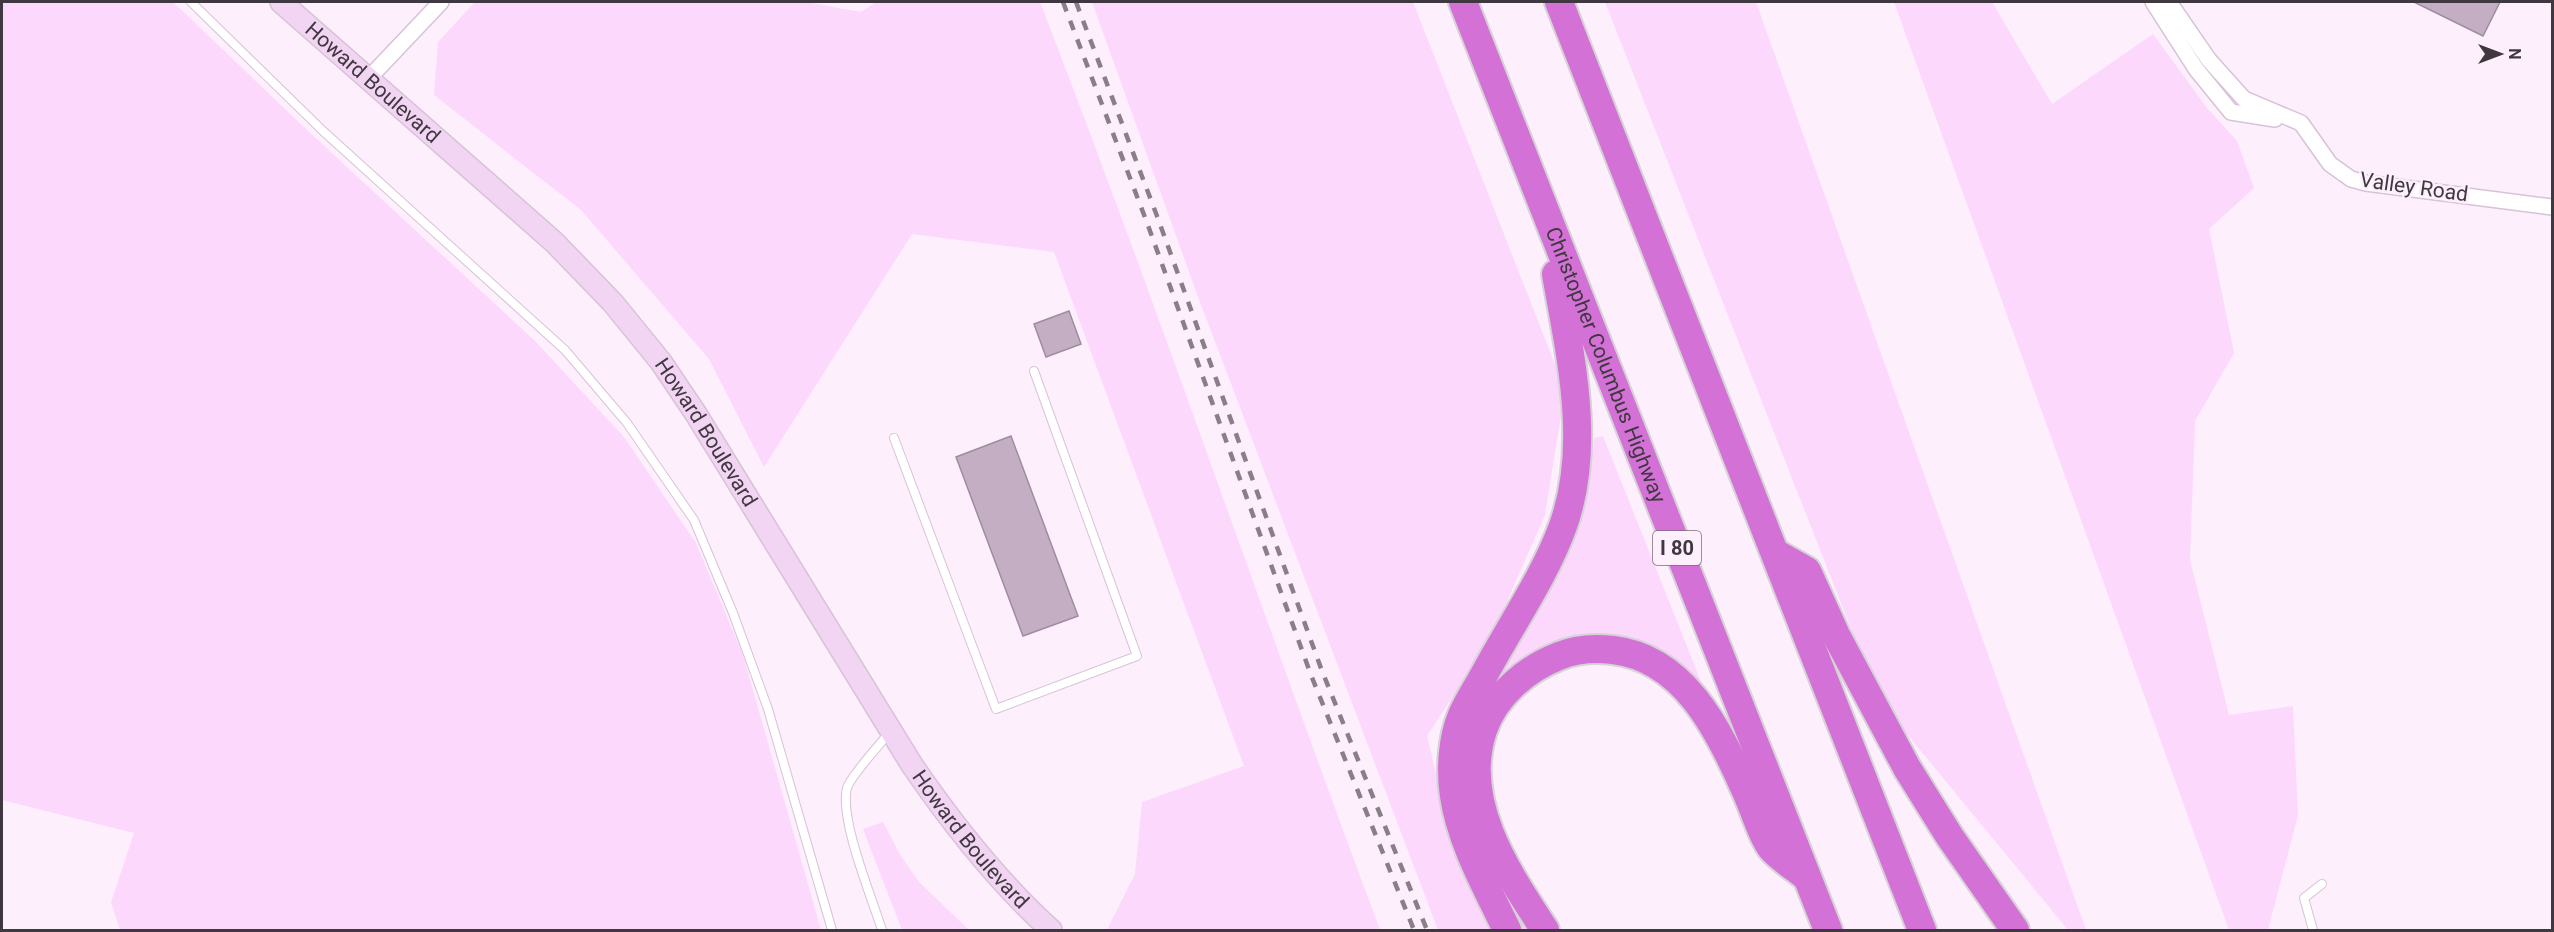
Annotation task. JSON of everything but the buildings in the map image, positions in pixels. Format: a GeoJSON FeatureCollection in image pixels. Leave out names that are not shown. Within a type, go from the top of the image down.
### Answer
{"type":"FeatureCollection","features":[{"type":"Feature","properties":{"kind":"highway","name":"Christopher Columbus Highway"},"geometry":{"type":"LineString","coordinates":[[1463,2],[1828,930]]}},
{"type":"Feature","properties":{"kind":"highway"},"geometry":{"type":"LineString","coordinates":[[1559,2],[1922,930]]}},
{"type":"Feature","properties":{"kind":"highway"},"geometry":{"type":"LineString","coordinates":[[1508,930],[1467,844],[1454,796],[1452,771],[1454,745],[1462,715],[1547,561],[1563,525],[1573,484],[1577,437],[1576,405],[1547,219]]}},
{"type":"Feature","properties":{"kind":"highway"},"geometry":{"type":"LineString","coordinates":[[1775,553],[1807,571],[1836,635],[1907,768],[1950,837],[2015,930]]}},
{"type":"Feature","properties":{"kind":"highway"},"geometry":{"type":"LineString","coordinates":[[1545,930],[1513,882],[1486,822],[1479,799],[1476,761],[1486,722],[1510,687],[1526,673],[1566,653],[1597,648],[1621,651],[1639,656],[1676,677],[1693,696],[1722,741],[1772,848],[1807,878]]}},
{"type":"Feature","properties":{"kind":"main road","name":"Howard Boulevard"},"geometry":{"type":"LineString","coordinates":[[281,2],[554,242],[613,303],[661,362],[696,414],[912,765],[990,870],[1051,930]]}},
{"type":"Feature","properties":{"kind":"street"},"geometry":{"type":"LineString","coordinates":[[369,78],[441,2]]}},
{"type":"Feature","properties":{"kind":"street"},"geometry":{"type":"LineString","coordinates":[[2153,2],[2196,69],[2231,112],[2301,123]]}},
{"type":"Feature","properties":{"kind":"street"},"geometry":{"type":"LineString","coordinates":[[2169,2],[2209,60],[2244,99],[2301,123]]}},
{"type":"Feature","properties":{"kind":"street","name":"Valley Road"},"geometry":{"type":"LineString","coordinates":[[2301,123],[2330,165],[2351,179],[2366,183],[2553,207]]}},
{"type":"Feature","properties":{"kind":"lane"},"geometry":{"type":"LineString","coordinates":[[191,2],[323,131],[565,350],[627,423],[694,520],[733,613],[768,709],[832,930]]}},
{"type":"Feature","properties":{"kind":"lane"},"geometry":{"type":"LineString","coordinates":[[894,438],[996,709],[1137,656],[1034,371]]}},
{"type":"Feature","properties":{"kind":"lane"},"geometry":{"type":"LineString","coordinates":[[882,930],[846,807],[847,786],[891,730]]}},
{"type":"Feature","properties":{"kind":"lane"},"geometry":{"type":"LineString","coordinates":[[2313,930],[2304,898],[2322,884]]}},
{"type":"Feature","properties":{"kind":"shaded area"},"geometry":{"type":"Polygon","coordinates":[[[2,2],[173,2],[308,131],[535,341],[624,437],[696,543],[743,655],[821,930],[120,930],[111,902],[134,833],[2,800],[2,2]]]}},
{"type":"Feature","properties":{"kind":"shaded area"},"geometry":{"type":"Polygon","coordinates":[[[475,2],[806,2],[861,12],[876,2],[1040,2],[1127,233],[1380,930],[1107,930],[1135,874],[1142,802],[1244,766],[1054,252],[912,234],[764,467],[709,359],[581,210],[434,95],[438,42],[475,2]]]}},
{"type":"Feature","properties":{"kind":"shaded area"},"geometry":{"type":"Polygon","coordinates":[[[1092,2],[1413,2],[1565,390],[1545,515],[1490,640],[1427,736],[1453,845],[1490,930],[1438,930],[1197,294],[1092,2]]]}},
{"type":"Feature","properties":{"kind":"shaded area"},"geometry":{"type":"Polygon","coordinates":[[[1605,2],[1756,2],[2086,930],[2068,930],[1879,700],[1605,2]]]}},
{"type":"Feature","properties":{"kind":"shaded area"},"geometry":{"type":"Polygon","coordinates":[[[1894,2],[1992,2],[2052,104],[2153,34],[2207,108],[2237,141],[2254,188],[2209,229],[2234,353],[2195,421],[2190,560],[2229,715],[2293,706],[2298,815],[2268,930],[2229,930],[1894,2]]]}},
{"type":"Feature","properties":{"kind":"shaded area"},"geometry":{"type":"Polygon","coordinates":[[[1603,436],[1714,714],[1624,641],[1488,699],[1485,849],[1531,930],[1521,930],[1482,849],[1471,728],[1582,508],[1594,438],[1603,436]]]}},
{"type":"Feature","properties":{"kind":"shaded area"},"geometry":{"type":"Polygon","coordinates":[[[883,822],[899,853],[919,882],[969,930],[902,930],[863,829],[883,822]]]}},
{"type":"Feature","properties":{"kind":"railway"},"geometry":{"type":"LineString","coordinates":[[1063,2],[1146,220],[1311,675],[1414,930]]}},
{"type":"Feature","properties":{"kind":"railway"},"geometry":{"type":"LineString","coordinates":[[1076,2],[1157,216],[1322,671],[1427,930]]}}]}
